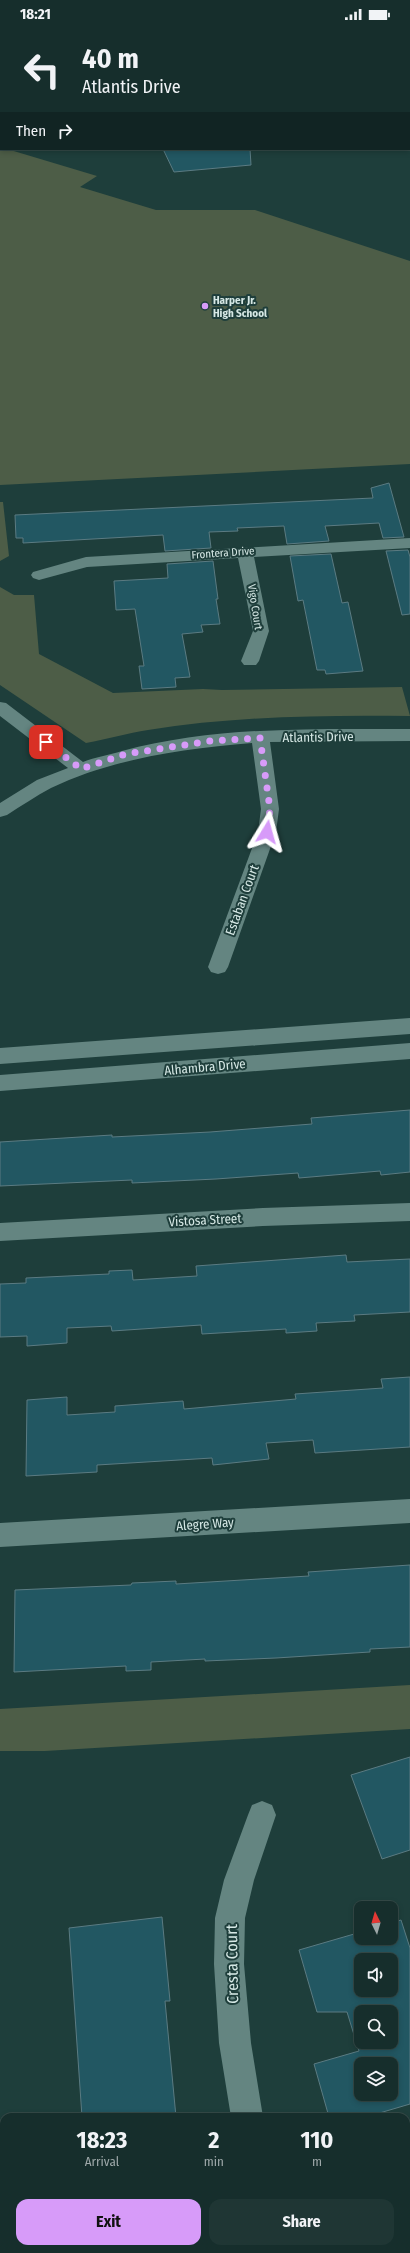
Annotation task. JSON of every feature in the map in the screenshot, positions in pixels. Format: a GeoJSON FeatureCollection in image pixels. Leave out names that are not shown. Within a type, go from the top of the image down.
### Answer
{"type":"FeatureCollection","features":[{"type":"Feature","properties":{"kind":"street","name":"Frontera Drive"},"geometry":{"type":"LineString","coordinates":[[38,575],[86,562],[410,542]]}},
{"type":"Feature","properties":{"kind":"street","name":"Vigo Court"},"geometry":{"type":"LineString","coordinates":[[245,552],[261,631],[250,661]]}},
{"type":"Feature","properties":{"kind":"street"},"geometry":{"type":"LineString","coordinates":[[0,707],[81,769]]}},
{"type":"Feature","properties":{"kind":"street","name":"Atlantis Drive"},"geometry":{"type":"LineString","coordinates":[[0,811],[45,785],[81,769],[126,754],[210,741],[260,738],[410,736]]}},
{"type":"Feature","properties":{"kind":"street","name":"Estaban Court"},"geometry":{"type":"LineString","coordinates":[[218,967],[267,832],[270,809],[260,738]]}},
{"type":"Feature","properties":{"kind":"street","name":"Alhambra Drive"},"geometry":{"type":"LineString","coordinates":[[0,1056],[410,1026]]}},
{"type":"Feature","properties":{"kind":"street","name":"Alhambra Drive"},"geometry":{"type":"LineString","coordinates":[[0,1083],[410,1051]]}},
{"type":"Feature","properties":{"kind":"street","name":"Vistosa Street"},"geometry":{"type":"LineString","coordinates":[[0,1232],[263,1217],[410,1212]]}},
{"type":"Feature","properties":{"kind":"street","name":"Alegre Way"},"geometry":{"type":"LineString","coordinates":[[0,1535],[410,1511]]}},
{"type":"Feature","properties":{"kind":"street","name":"Cresta Court"},"geometry":{"type":"LineString","coordinates":[[246,2113],[235,2043],[229,1964],[230,1926],[239,1880],[262,1815]]}},
{"type":"Feature","properties":{"kind":"green space","name":"Harper Jr. High School"},"geometry":{"type":"Polygon","coordinates":[[[0,150],[10,150],[97,176],[80,187],[156,210],[255,210],[410,261],[410,464],[0,485],[0,150]]]}},
{"type":"Feature","properties":{"kind":"green space"},"geometry":{"type":"Polygon","coordinates":[[[0,502],[3,502],[9,556],[0,561],[0,502]]]}},
{"type":"Feature","properties":{"kind":"green space"},"geometry":{"type":"Polygon","coordinates":[[[0,587],[14,595],[34,595],[39,654],[113,693],[203,689],[402,687],[410,716],[312,716],[246,719],[181,725],[140,731],[86,743],[0,685],[0,587]]]}},
{"type":"Feature","properties":{"kind":"green space"},"geometry":{"type":"Polygon","coordinates":[[[410,1685],[410,1729],[45,1751],[0,1751],[0,1709],[410,1685]]]}},
{"type":"Feature","properties":{"kind":"building"},"geometry":{"type":"Polygon","coordinates":[[[163,150],[250,150],[251,165],[174,172],[163,150]]]}},
{"type":"Feature","properties":{"kind":"building"},"geometry":{"type":"Polygon","coordinates":[[[389,483],[404,537],[383,538],[379,523],[325,526],[329,541],[287,544],[284,526],[237,528],[238,531],[209,532],[211,548],[165,551],[163,535],[23,543],[23,538],[16,538],[15,515],[373,498],[371,488],[389,483]]]}},
{"type":"Feature","properties":{"kind":"building"},"geometry":{"type":"Polygon","coordinates":[[[408,550],[410,557],[410,614],[402,615],[386,551],[408,550]]]}},
{"type":"Feature","properties":{"kind":"building"},"geometry":{"type":"Polygon","coordinates":[[[331,554],[342,603],[348,602],[363,671],[326,674],[325,670],[317,670],[303,600],[298,601],[290,556],[331,554]]]}},
{"type":"Feature","properties":{"kind":"building"},"geometry":{"type":"Polygon","coordinates":[[[213,561],[218,599],[216,599],[220,624],[201,625],[203,632],[182,634],[190,677],[175,678],[176,687],[142,689],[139,666],[144,666],[135,609],[116,610],[114,581],[168,578],[167,564],[213,561]]]}},
{"type":"Feature","properties":{"kind":"building"},"geometry":{"type":"Polygon","coordinates":[[[410,1110],[410,1172],[381,1175],[380,1171],[299,1178],[298,1173],[132,1183],[132,1180],[0,1186],[0,1142],[112,1135],[112,1137],[210,1132],[312,1124],[311,1118],[410,1110]]]}},
{"type":"Feature","properties":{"kind":"building"},"geometry":{"type":"Polygon","coordinates":[[[346,1255],[347,1262],[410,1259],[410,1312],[354,1315],[355,1321],[316,1323],[317,1331],[286,1333],[286,1329],[202,1334],[201,1325],[112,1331],[111,1326],[67,1328],[67,1343],[27,1346],[27,1336],[0,1337],[0,1284],[26,1283],[26,1278],[109,1274],[109,1271],[132,1270],[133,1280],[197,1276],[196,1266],[346,1255]]]}},
{"type":"Feature","properties":{"kind":"building"},"geometry":{"type":"Polygon","coordinates":[[[410,1377],[410,1447],[315,1453],[313,1440],[266,1443],[269,1459],[213,1465],[212,1458],[97,1465],[97,1472],[26,1476],[27,1400],[67,1397],[67,1415],[115,1412],[115,1406],[183,1401],[184,1409],[296,1399],[295,1394],[383,1388],[381,1379],[410,1377]]]}},
{"type":"Feature","properties":{"kind":"building"},"geometry":{"type":"Polygon","coordinates":[[[410,1565],[410,1647],[370,1649],[370,1652],[276,1658],[205,1661],[205,1659],[151,1662],[151,1670],[126,1671],[126,1666],[14,1672],[15,1590],[131,1585],[132,1583],[176,1581],[176,1584],[309,1576],[308,1572],[410,1565]]]}},
{"type":"Feature","properties":{"kind":"building"},"geometry":{"type":"Polygon","coordinates":[[[410,1757],[410,1850],[382,1859],[351,1775],[410,1757]]]}},
{"type":"Feature","properties":{"kind":"building"},"geometry":{"type":"Polygon","coordinates":[[[162,1917],[170,2001],[165,2001],[176,2113],[82,2113],[69,1928],[162,1917]]]}},
{"type":"Feature","properties":{"kind":"building"},"geometry":{"type":"Polygon","coordinates":[[[401,1920],[410,1948],[410,2104],[380,2113],[328,2113],[314,2064],[359,2051],[358,2049],[398,2049],[398,2005],[354,2005],[354,2035],[347,2012],[317,2012],[299,1950],[354,1934],[354,1945],[398,1945],[398,1921],[401,1920]]]}},
{"type":"Feature","properties":{"kind":"place","name":"Harper Jr. High School"},"geometry":{"type":"Point","coordinates":[205,306]}},
{"type":"Feature","properties":{"kind":"route"},"geometry":{"type":"LineString","coordinates":[[46,742],[81,769],[126,754],[210,741],[260,738],[270,809],[267,832]]}}]}
